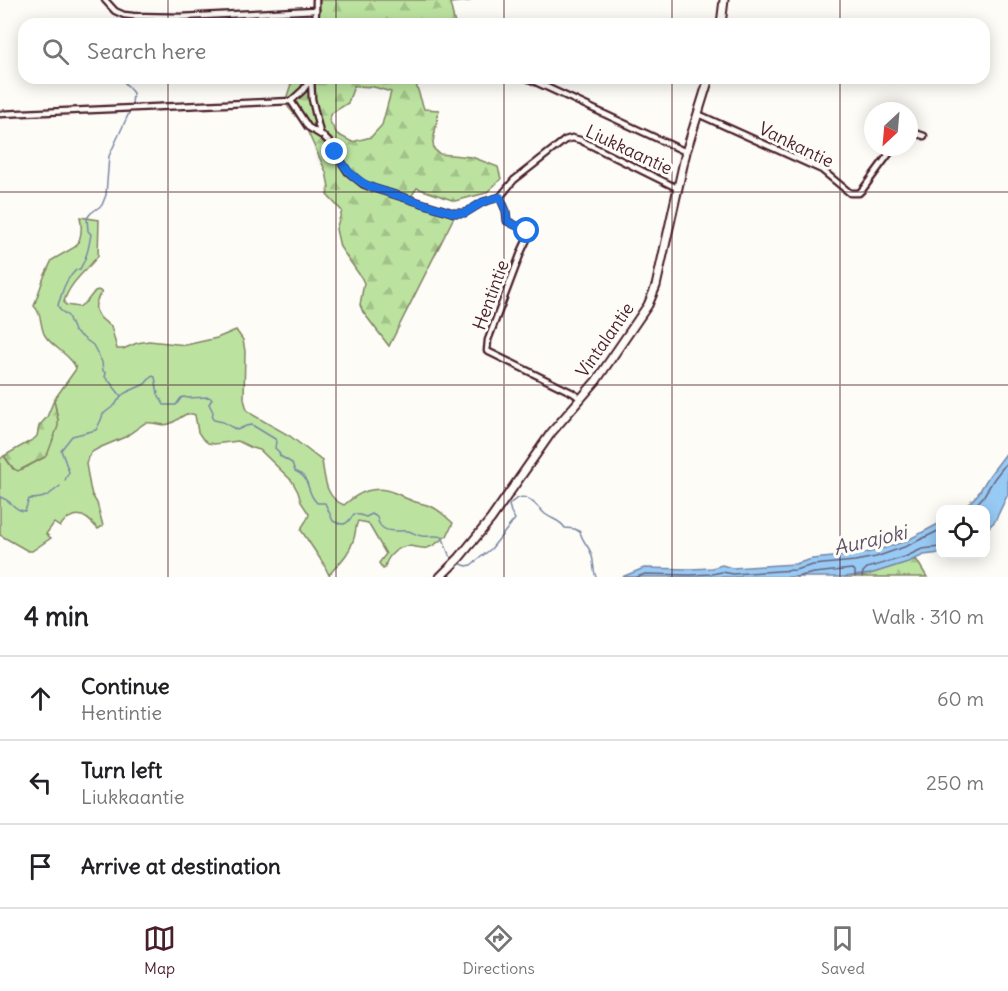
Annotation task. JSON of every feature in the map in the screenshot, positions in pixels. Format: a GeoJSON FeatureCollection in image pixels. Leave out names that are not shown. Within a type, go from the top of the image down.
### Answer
{"type":"FeatureCollection","features":[{"type":"Feature","properties":{"kind":"street"},"geometry":{"type":"LineString","coordinates":[[105,0],[115,11],[133,16],[181,17],[316,10]]}},
{"type":"Feature","properties":{"kind":"street"},"geometry":{"type":"LineString","coordinates":[[315,18],[316,0]]}},
{"type":"Feature","properties":{"kind":"street"},"geometry":{"type":"LineString","coordinates":[[722,18],[724,0]]}},
{"type":"Feature","properties":{"kind":"street"},"geometry":{"type":"LineString","coordinates":[[0,114],[291,101],[307,84]]}},
{"type":"Feature","properties":{"kind":"street","name":"Liukkaantie"},"geometry":{"type":"LineString","coordinates":[[311,84],[312,99],[320,133],[329,142],[348,172],[363,184],[373,188],[458,214],[500,197],[514,180],[565,140],[572,138],[677,188]]}},
{"type":"Feature","properties":{"kind":"street"},"geometry":{"type":"LineString","coordinates":[[540,84],[686,152]]}},
{"type":"Feature","properties":{"kind":"street","name":"Vintalantie"},"geometry":{"type":"LineString","coordinates":[[440,577],[491,519],[551,433],[596,381],[648,304],[656,286],[686,152],[707,84]]}},
{"type":"Feature","properties":{"kind":"street"},"geometry":{"type":"LineString","coordinates":[[291,101],[308,127],[323,136]]}},
{"type":"Feature","properties":{"kind":"street","name":"Vankantie"},"geometry":{"type":"LineString","coordinates":[[698,114],[822,170],[850,193],[859,193],[864,189],[888,156]]}},
{"type":"Feature","properties":{"kind":"street"},"geometry":{"type":"LineString","coordinates":[[918,134],[924,136]]}},
{"type":"Feature","properties":{"kind":"street","name":"Hentintie"},"geometry":{"type":"LineString","coordinates":[[500,197],[506,211],[507,221],[527,231],[529,235],[488,340],[487,351],[573,393],[580,399]]}},
{"type":"Feature","properties":{"kind":"green space"},"geometry":{"type":"Polygon","coordinates":[[[320,0],[470,1],[450,3],[454,18],[318,18],[320,0]]]}},
{"type":"Feature","properties":{"kind":"green space"},"geometry":{"type":"Polygon","coordinates":[[[291,84],[416,84],[424,109],[439,110],[433,142],[434,149],[440,154],[472,157],[498,167],[501,179],[486,193],[455,201],[417,188],[407,202],[454,217],[389,346],[360,305],[364,283],[340,247],[336,229],[342,211],[327,195],[329,187],[326,172],[305,126],[288,107],[287,96],[291,84]],[[354,86],[348,103],[332,113],[329,120],[337,134],[352,142],[371,137],[382,125],[391,92],[374,87],[354,86]]]}},
{"type":"Feature","properties":{"kind":"green space"},"geometry":{"type":"Polygon","coordinates":[[[80,217],[99,220],[98,256],[78,277],[66,295],[64,302],[66,305],[79,307],[95,291],[102,292],[96,302],[96,311],[111,326],[117,349],[149,341],[186,345],[217,338],[236,330],[243,340],[245,351],[244,399],[247,410],[290,436],[322,461],[325,481],[333,498],[344,505],[355,496],[368,491],[388,490],[439,511],[453,523],[447,536],[427,548],[408,546],[400,548],[390,556],[383,569],[379,563],[386,554],[368,523],[358,521],[349,551],[329,575],[301,530],[309,514],[292,481],[260,450],[238,441],[208,443],[198,432],[195,415],[191,414],[166,425],[145,423],[125,437],[92,452],[88,457],[86,464],[90,487],[103,526],[98,529],[82,516],[71,517],[60,527],[54,523],[46,534],[51,538],[32,551],[0,535],[0,459],[4,456],[13,469],[23,469],[45,457],[58,420],[54,400],[76,369],[71,361],[44,335],[39,314],[34,306],[52,260],[77,244],[81,233],[80,217]]]}},
{"type":"Feature","properties":{"kind":"green space"},"geometry":{"type":"Polygon","coordinates":[[[54,400],[58,426],[48,453],[45,457],[18,471],[14,469],[4,456],[37,436],[39,426],[47,417],[54,400]]]}},
{"type":"Feature","properties":{"kind":"green space"},"geometry":{"type":"Polygon","coordinates":[[[916,559],[927,577],[844,577],[870,574],[916,559]]]}},
{"type":"Feature","properties":{"kind":"water"},"geometry":{"type":"Polygon","coordinates":[[[1008,451],[1008,494],[995,521],[990,526],[990,505],[967,505],[978,494],[1008,451]]]}},
{"type":"Feature","properties":{"kind":"water"},"geometry":{"type":"Polygon","coordinates":[[[936,525],[936,554],[924,555],[870,574],[844,577],[622,577],[644,568],[690,569],[722,565],[732,568],[795,564],[812,559],[875,551],[906,541],[936,525]]]}},
{"type":"Feature","properties":{"kind":"waterway"},"geometry":{"type":"LineString","coordinates":[[126,84],[133,93],[132,105]]}},
{"type":"Feature","properties":{"kind":"waterway"},"geometry":{"type":"LineString","coordinates":[[121,396],[105,377],[102,362],[93,345],[74,331],[68,316],[60,310],[58,305],[68,279],[80,269],[86,256],[91,234],[88,231],[87,218],[102,205],[106,195],[109,156],[129,113]]}},
{"type":"Feature","properties":{"kind":"waterway"},"geometry":{"type":"LineString","coordinates":[[65,480],[69,472],[61,450],[72,436],[96,430],[103,414],[115,405],[121,396],[145,384],[152,376],[155,377],[158,394],[164,405],[176,405],[184,397],[209,397],[212,399],[209,404],[214,420],[237,430],[252,425],[275,439],[275,448],[280,456],[292,463],[295,471],[301,474],[317,503],[325,503],[333,521],[343,524],[354,514],[366,517],[372,514],[377,517],[381,527],[385,529],[408,531],[420,536],[442,537],[452,558]]}},
{"type":"Feature","properties":{"kind":"waterway"},"geometry":{"type":"LineString","coordinates":[[0,497],[25,511],[29,499],[46,496],[60,486]]}},
{"type":"Feature","properties":{"kind":"waterway"},"geometry":{"type":"LineString","coordinates":[[461,564],[471,565],[491,549],[515,519],[509,505],[524,497],[565,528],[580,532],[591,553],[596,577]]}},
{"type":"Feature","properties":{"kind":"route"},"geometry":{"type":"LineString","coordinates":[[335,152],[348,172],[363,184],[454,213],[465,213],[483,202],[500,197],[506,211],[507,221],[527,231]]}},
{"type":"Feature","properties":{"kind":"water label","name":"Aurajoki"},"geometry":{"type":"Point","coordinates":[870,540]}}]}
